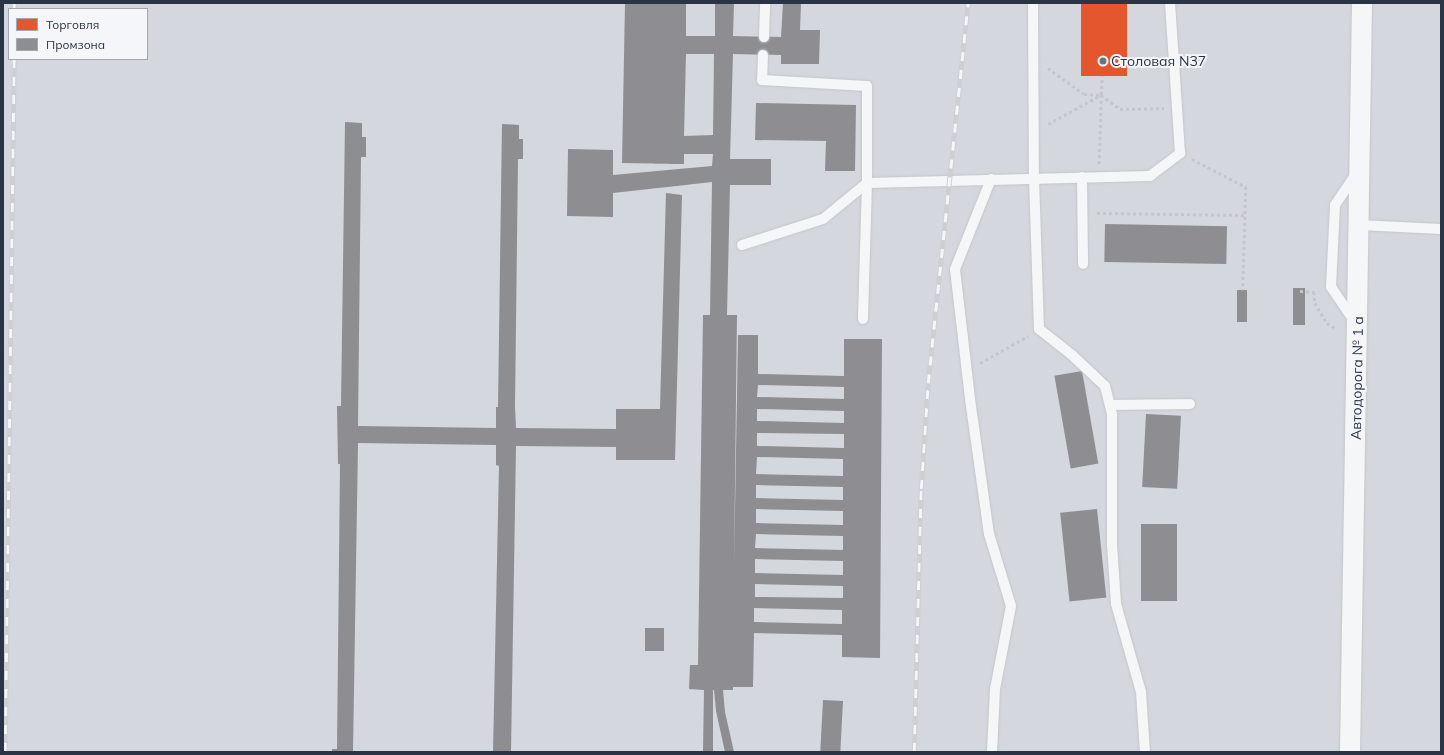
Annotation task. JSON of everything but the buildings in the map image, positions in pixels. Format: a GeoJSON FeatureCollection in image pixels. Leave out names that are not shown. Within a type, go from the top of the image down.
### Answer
{"type":"FeatureCollection","features":[{"type":"Feature","properties":{"kind":"street","name":"Автодорога № 1 а"},"geometry":{"type":"LineString","coordinates":[[1350,752],[1350,329],[1359,226],[1362,3]]}},
{"type":"Feature","properties":{"kind":"lane"},"geometry":{"type":"LineString","coordinates":[[764,37],[766,3]]}},
{"type":"Feature","properties":{"kind":"lane"},"geometry":{"type":"LineString","coordinates":[[1033,3],[1034,178],[1038,329],[1072,355],[1105,386],[1110,405],[1112,415],[1112,544],[1116,604],[1141,692],[1145,752]]}},
{"type":"Feature","properties":{"kind":"lane"},"geometry":{"type":"LineString","coordinates":[[742,245],[823,219],[867,183],[1150,176],[1180,153],[1170,3]]}},
{"type":"Feature","properties":{"kind":"lane"},"geometry":{"type":"LineString","coordinates":[[763,54],[762,80],[867,86],[867,183],[863,319]]}},
{"type":"Feature","properties":{"kind":"lane"},"geometry":{"type":"LineString","coordinates":[[1350,329],[1331,287],[1335,204],[1360,169]]}},
{"type":"Feature","properties":{"kind":"lane"},"geometry":{"type":"LineString","coordinates":[[1082,177],[1083,264]]}},
{"type":"Feature","properties":{"kind":"lane"},"geometry":{"type":"LineString","coordinates":[[991,179],[955,269],[989,534],[1011,606],[995,689],[992,752]]}},
{"type":"Feature","properties":{"kind":"lane"},"geometry":{"type":"LineString","coordinates":[[1359,226],[1441,229]]}},
{"type":"Feature","properties":{"kind":"lane"},"geometry":{"type":"LineString","coordinates":[[1110,405],[1190,404]]}},
{"type":"Feature","properties":{"kind":"path"},"geometry":{"type":"LineString","coordinates":[[1033,58],[1084,94],[1101,95],[1120,109],[1176,108]]}},
{"type":"Feature","properties":{"kind":"path"},"geometry":{"type":"LineString","coordinates":[[1099,177],[1102,76]]}},
{"type":"Feature","properties":{"kind":"path"},"geometry":{"type":"LineString","coordinates":[[1034,131],[1101,95]]}},
{"type":"Feature","properties":{"kind":"path"},"geometry":{"type":"LineString","coordinates":[[1180,153],[1246,187],[1243,290]]}},
{"type":"Feature","properties":{"kind":"path"},"geometry":{"type":"LineString","coordinates":[[1082,213],[1245,215]]}},
{"type":"Feature","properties":{"kind":"path"},"geometry":{"type":"LineString","coordinates":[[1300,291],[1314,292],[1315,302],[1327,322],[1350,329]]}},
{"type":"Feature","properties":{"kind":"path"},"geometry":{"type":"LineString","coordinates":[[968,370],[1007,350],[1025,338]]}},
{"type":"Feature","properties":{"kind":"shaded area"},"geometry":{"type":"Polygon","coordinates":[[[3,3],[1441,3],[1441,752],[3,752],[3,3]]]}},
{"type":"Feature","properties":{"kind":"railway"},"geometry":{"type":"LineString","coordinates":[[14,3],[14,8]]}},
{"type":"Feature","properties":{"kind":"railway"},"geometry":{"type":"LineString","coordinates":[[914,752],[921,489],[928,383],[968,3]]}},
{"type":"Feature","properties":{"kind":"railway"},"geometry":{"type":"LineString","coordinates":[[5,752],[14,60]]}},
{"type":"Feature","properties":{"kind":"place","name":"Столовая N37"},"geometry":{"type":"Point","coordinates":[1103,61]}}]}
